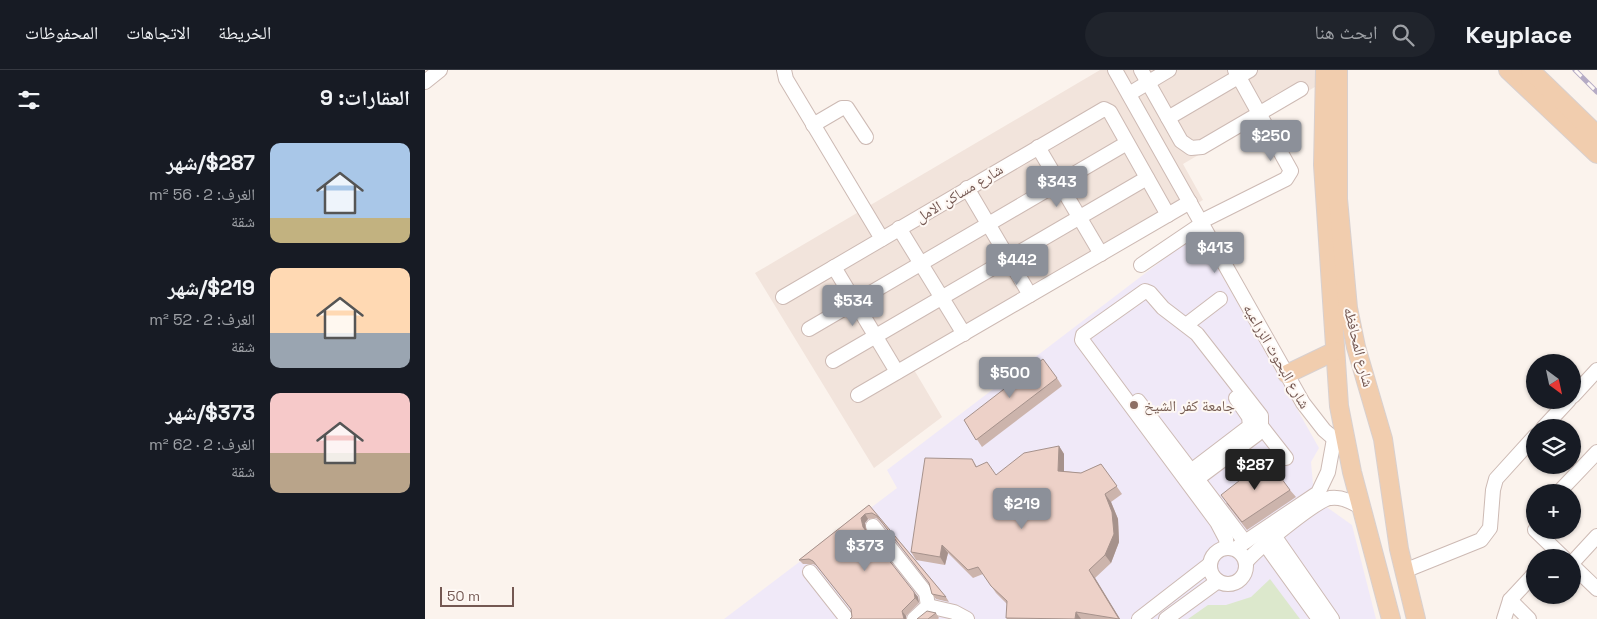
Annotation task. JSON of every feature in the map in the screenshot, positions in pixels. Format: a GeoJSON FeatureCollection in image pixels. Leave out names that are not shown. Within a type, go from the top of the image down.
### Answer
{"type":"FeatureCollection","features":[{"type":"Feature","properties":{"kind":"main road","name":"شارع المحافظه"},"geometry":{"type":"LineString","coordinates":[[1325,70],[1323,166],[1341,444],[1363,509],[1391,619]]}},
{"type":"Feature","properties":{"kind":"main road","name":"شارع المحافظه"},"geometry":{"type":"LineString","coordinates":[[1338,70],[1340,235],[1351,329],[1388,463],[1404,571],[1416,619]]}},
{"type":"Feature","properties":{"kind":"main road"},"geometry":{"type":"LineString","coordinates":[[1508,70],[1597,154]]}},
{"type":"Feature","properties":{"kind":"main road"},"geometry":{"type":"LineString","coordinates":[[1530,70],[1597,135]]}},
{"type":"Feature","properties":{"kind":"main road"},"geometry":{"type":"LineString","coordinates":[[1287,374],[1335,351]]}},
{"type":"Feature","properties":{"kind":"main road"},"geometry":{"type":"LineString","coordinates":[[1339,406],[1341,400],[1351,391],[1363,389],[1369,391]]}},
{"type":"Feature","properties":{"kind":"street"},"geometry":{"type":"LineString","coordinates":[[425,82],[440,70]]}},
{"type":"Feature","properties":{"kind":"street"},"geometry":{"type":"LineString","coordinates":[[784,70],[786,79],[882,239]]}},
{"type":"Feature","properties":{"kind":"street","name":"شارع البحوث الزراعيه"},"geometry":{"type":"LineString","coordinates":[[1115,70],[1287,374],[1313,417],[1341,444]]}},
{"type":"Feature","properties":{"kind":"street"},"geometry":{"type":"LineString","coordinates":[[1129,94],[1145,76],[1169,70]]}},
{"type":"Feature","properties":{"kind":"street"},"geometry":{"type":"LineString","coordinates":[[1141,265],[1202,222],[1290,176],[1290,166],[1260,113],[1241,72],[1169,118]]}},
{"type":"Feature","properties":{"kind":"street"},"geometry":{"type":"LineString","coordinates":[[1145,76],[1185,146],[1197,148],[1301,89]]}},
{"type":"Feature","properties":{"kind":"street"},"geometry":{"type":"LineString","coordinates":[[813,125],[842,108],[847,108],[865,137]]}},
{"type":"Feature","properties":{"kind":"street","name":"شارع مساكن الامل"},"geometry":{"type":"LineString","coordinates":[[783,297],[1104,109],[1110,112],[1168,215]]}},
{"type":"Feature","properties":{"kind":"street"},"geometry":{"type":"LineString","coordinates":[[809,329],[1127,143]]}},
{"type":"Feature","properties":{"kind":"street"},"geometry":{"type":"LineString","coordinates":[[1037,147],[1101,254]]}},
{"type":"Feature","properties":{"kind":"street"},"geometry":{"type":"LineString","coordinates":[[833,361],[1147,178]]}},
{"type":"Feature","properties":{"kind":"street"},"geometry":{"type":"LineString","coordinates":[[967,188],[1030,295]]}},
{"type":"Feature","properties":{"kind":"street"},"geometry":{"type":"LineString","coordinates":[[858,395],[1190,202]]}},
{"type":"Feature","properties":{"kind":"street"},"geometry":{"type":"LineString","coordinates":[[899,228],[964,334]]}},
{"type":"Feature","properties":{"kind":"street"},"geometry":{"type":"LineString","coordinates":[[835,267],[897,372]]}},
{"type":"Feature","properties":{"kind":"street"},"geometry":{"type":"LineString","coordinates":[[1194,475],[1256,435],[1258,411],[1201,339],[1163,308],[1145,290],[1086,333],[1082,338],[1083,344],[1217,522],[1226,539],[1236,547]]}},
{"type":"Feature","properties":{"kind":"street"},"geometry":{"type":"LineString","coordinates":[[1188,327],[1220,299]]}},
{"type":"Feature","properties":{"kind":"street"},"geometry":{"type":"LineString","coordinates":[[1086,333],[1194,475],[1246,562],[1244,574],[1235,583],[1223,584],[1217,581],[1211,574],[1210,564]]}},
{"type":"Feature","properties":{"kind":"street"},"geometry":{"type":"LineString","coordinates":[[1581,387],[1597,370]]}},
{"type":"Feature","properties":{"kind":"street"},"geometry":{"type":"LineString","coordinates":[[1551,419],[1561,409]]}},
{"type":"Feature","properties":{"kind":"street"},"geometry":{"type":"LineString","coordinates":[[1256,425],[1286,458]]}},
{"type":"Feature","properties":{"kind":"street"},"geometry":{"type":"LineString","coordinates":[[1139,619],[1210,564],[1214,555],[1236,547],[1318,493],[1341,444]]}},
{"type":"Feature","properties":{"kind":"street"},"geometry":{"type":"LineString","coordinates":[[1404,571],[1481,540],[1490,528],[1493,490],[1496,479],[1526,446]]}},
{"type":"Feature","properties":{"kind":"street"},"geometry":{"type":"LineString","coordinates":[[1567,484],[1597,452]]}},
{"type":"Feature","properties":{"kind":"street"},"geometry":{"type":"LineString","coordinates":[[1246,562],[1270,540],[1329,498],[1347,500],[1363,509]]}},
{"type":"Feature","properties":{"kind":"street"},"geometry":{"type":"LineString","coordinates":[[873,526],[926,593],[928,606]]}},
{"type":"Feature","properties":{"kind":"street"},"geometry":{"type":"LineString","coordinates":[[1581,555],[1597,536]]}},
{"type":"Feature","properties":{"kind":"street"},"geometry":{"type":"LineString","coordinates":[[1543,539],[1551,549]]}},
{"type":"Feature","properties":{"kind":"street"},"geometry":{"type":"LineString","coordinates":[[1270,540],[1319,619]]}},
{"type":"Feature","properties":{"kind":"street"},"geometry":{"type":"LineString","coordinates":[[1270,540],[1332,619]]}},
{"type":"Feature","properties":{"kind":"street"},"geometry":{"type":"LineString","coordinates":[[810,572],[847,619]]}},
{"type":"Feature","properties":{"kind":"street"},"geometry":{"type":"LineString","coordinates":[[1581,572],[1597,589]]}},
{"type":"Feature","properties":{"kind":"street"},"geometry":{"type":"LineString","coordinates":[[1166,619],[1217,581]]}},
{"type":"Feature","properties":{"kind":"street"},"geometry":{"type":"LineString","coordinates":[[1504,619],[1510,600],[1526,582]]}},
{"type":"Feature","properties":{"kind":"street"},"geometry":{"type":"LineString","coordinates":[[1510,600],[1529,619]]}},
{"type":"Feature","properties":{"kind":"street"},"geometry":{"type":"LineString","coordinates":[[914,619],[928,606]]}},
{"type":"Feature","properties":{"kind":"street"},"geometry":{"type":"LineString","coordinates":[[928,606],[954,612],[967,619]]}},
{"type":"Feature","properties":{"kind":"shaded area"},"geometry":{"type":"Polygon","coordinates":[[[1100,70],[1320,70],[1320,84],[1183,164],[1203,200],[913,368],[942,417],[874,468],[755,273],[1100,70]]]}},
{"type":"Feature","properties":{"kind":"shaded area","name":"جامعة كفر الشيخ"},"geometry":{"type":"Polygon","coordinates":[[[1198,233],[1319,448],[1311,462],[1313,484],[1328,508],[1352,525],[1376,619],[724,619],[897,488],[887,470],[1198,233]]]}},
{"type":"Feature","properties":{"kind":"green space"},"geometry":{"type":"Polygon","coordinates":[[[1270,579],[1300,619],[1188,619],[1208,605],[1226,605],[1251,597],[1270,579]]]}},
{"type":"Feature","properties":{"kind":"building"},"geometry":{"type":"Polygon","coordinates":[[[1043,359],[1057,378],[976,440],[964,420],[1043,359]]]}},
{"type":"Feature","properties":{"kind":"building"},"geometry":{"type":"Polygon","coordinates":[[[1059,446],[1058,471],[1081,473],[1101,464],[1117,486],[1105,494],[1112,512],[1114,534],[1105,555],[1089,570],[1119,619],[1076,612],[1075,619],[1006,618],[1007,601],[991,586],[978,567],[968,570],[942,545],[940,557],[911,552],[925,458],[972,459],[976,467],[987,462],[996,475],[1024,453],[1059,446]]]}},
{"type":"Feature","properties":{"kind":"building"},"geometry":{"type":"Polygon","coordinates":[[[1267,459],[1290,490],[1242,522],[1221,495],[1267,459]]]}},
{"type":"Feature","properties":{"kind":"building"},"geometry":{"type":"Polygon","coordinates":[[[869,505],[946,597],[932,594],[929,583],[877,516],[872,513],[865,514],[861,518],[863,527],[914,592],[915,598],[902,611],[904,619],[850,619],[852,617],[851,609],[813,561],[809,559],[799,560],[869,505]]]}},
{"type":"Feature","properties":{"kind":"building"},"geometry":{"type":"Polygon","coordinates":[[[927,611],[936,613],[928,619],[917,619],[927,611]]]}},
{"type":"Feature","properties":{"kind":"railway"},"geometry":{"type":"LineString","coordinates":[[1575,70],[1597,92]]}},
{"type":"Feature","properties":{"kind":"place","name":"جامعة كفر الشيخ"},"geometry":{"type":"Point","coordinates":[1134,405]}}]}
